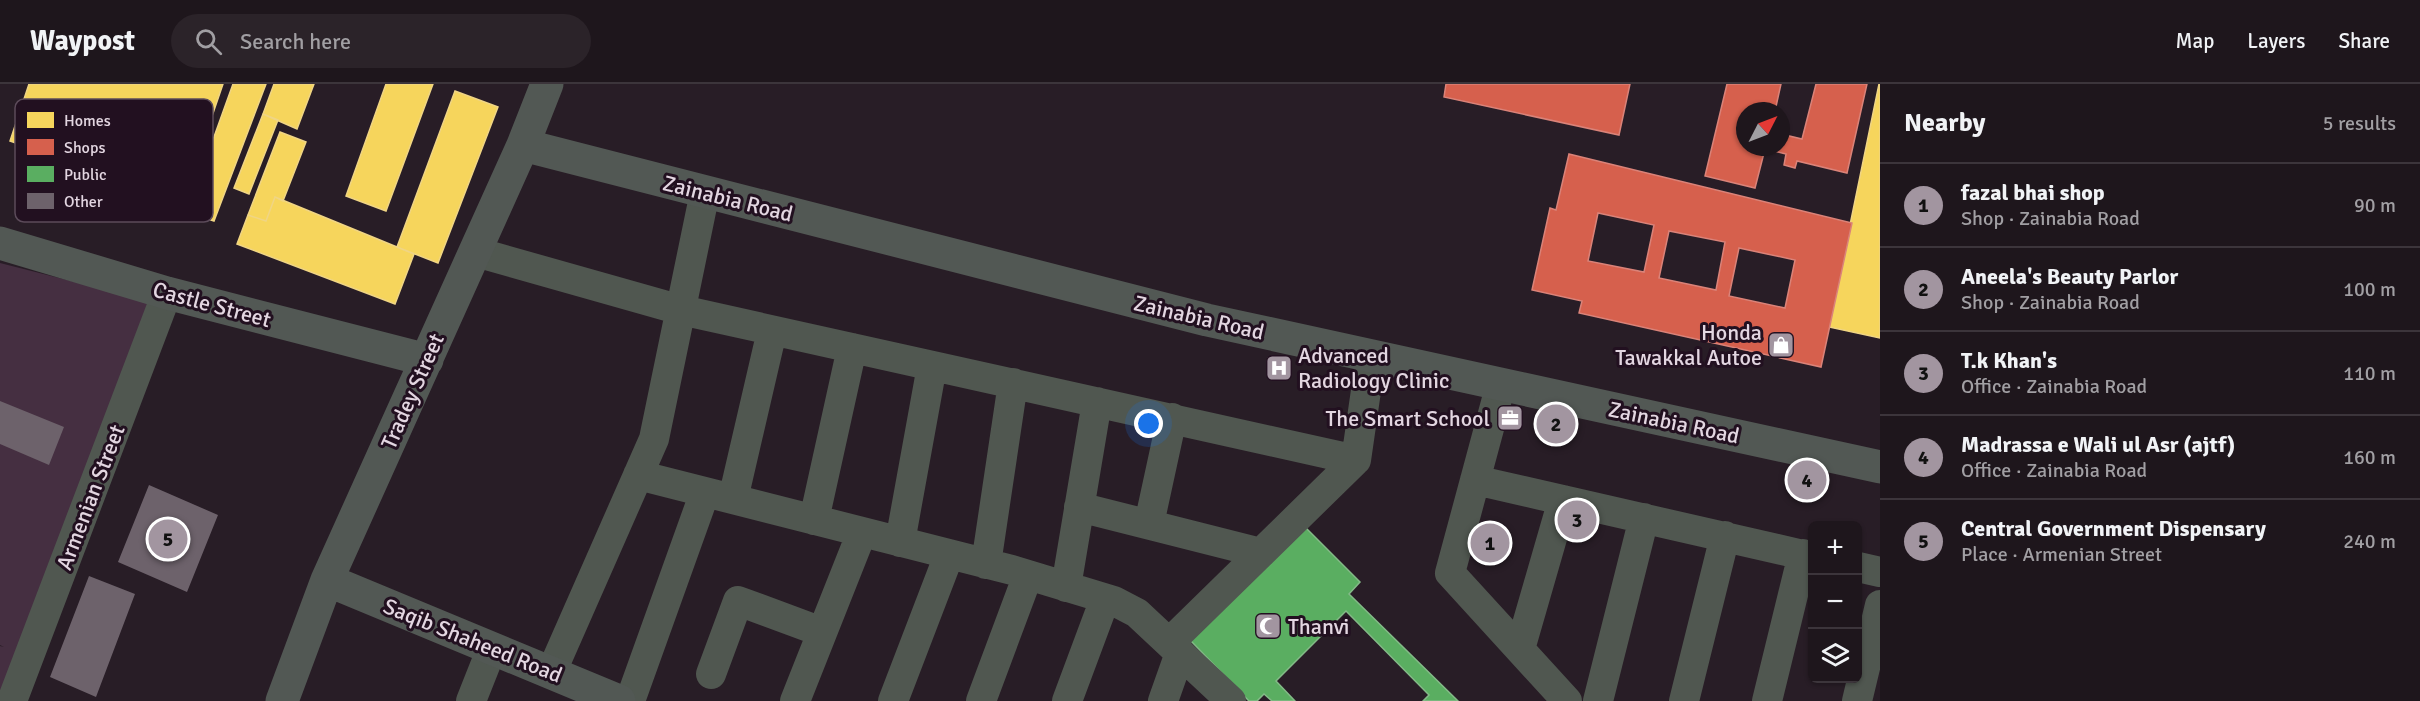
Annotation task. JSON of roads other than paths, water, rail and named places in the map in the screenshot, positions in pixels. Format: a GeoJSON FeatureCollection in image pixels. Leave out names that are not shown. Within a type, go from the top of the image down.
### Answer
{"type":"FeatureCollection","features":[{"type":"Feature","properties":{"kind":"street","name":"Tradey Street"},"geometry":{"type":"LineString","coordinates":[[282,701],[327,580],[476,252],[547,84]]}},
{"type":"Feature","properties":{"kind":"street","name":"Zainabia Road"},"geometry":{"type":"LineString","coordinates":[[523,145],[1207,320],[1880,466]]}},
{"type":"Feature","properties":{"kind":"street"},"geometry":{"type":"LineString","coordinates":[[551,673],[654,439],[705,192]]}},
{"type":"Feature","properties":{"kind":"street","name":"Castle Street"},"geometry":{"type":"LineString","coordinates":[[0,243],[167,293],[427,360]]}},
{"type":"Feature","properties":{"kind":"street"},"geometry":{"type":"LineString","coordinates":[[476,252],[681,310],[1356,460]]}},
{"type":"Feature","properties":{"kind":"street","name":"Armenian Street"},"geometry":{"type":"LineString","coordinates":[[12,701],[167,293]]}},
{"type":"Feature","properties":{"kind":"street"},"geometry":{"type":"LineString","coordinates":[[630,701],[719,496],[772,331]]}},
{"type":"Feature","properties":{"kind":"street"},"geometry":{"type":"LineString","coordinates":[[814,520],[852,348]]}},
{"type":"Feature","properties":{"kind":"street"},"geometry":{"type":"LineString","coordinates":[[1163,701],[1175,648],[1261,553],[1356,460],[1371,356]]}},
{"type":"Feature","properties":{"kind":"street"},"geometry":{"type":"LineString","coordinates":[[900,542],[932,366]]}},
{"type":"Feature","properties":{"kind":"street"},"geometry":{"type":"LineString","coordinates":[[986,564],[1013,383]]}},
{"type":"Feature","properties":{"kind":"street"},"geometry":{"type":"LineString","coordinates":[[1501,384],[1450,573],[1568,701]]}},
{"type":"Feature","properties":{"kind":"street"},"geometry":{"type":"LineString","coordinates":[[1066,587],[1097,402]]}},
{"type":"Feature","properties":{"kind":"street"},"geometry":{"type":"LineString","coordinates":[[1149,524],[1172,418]]}},
{"type":"Feature","properties":{"kind":"street"},"geometry":{"type":"LineString","coordinates":[[638,475],[1028,575],[1105,599],[1137,613],[1231,701]]}},
{"type":"Feature","properties":{"kind":"street"},"geometry":{"type":"LineString","coordinates":[[1475,480],[1808,556],[1767,701]]}},
{"type":"Feature","properties":{"kind":"street"},"geometry":{"type":"LineString","coordinates":[[1520,649],[1563,500]]}},
{"type":"Feature","properties":{"kind":"street"},"geometry":{"type":"LineString","coordinates":[[1079,507],[1261,553]]}},
{"type":"Feature","properties":{"kind":"street"},"geometry":{"type":"LineString","coordinates":[[1598,701],[1644,518]]}},
{"type":"Feature","properties":{"kind":"street"},"geometry":{"type":"LineString","coordinates":[[795,701],[862,532]]}},
{"type":"Feature","properties":{"kind":"street"},"geometry":{"type":"LineString","coordinates":[[1684,701],[1725,536]]}},
{"type":"Feature","properties":{"kind":"street"},"geometry":{"type":"LineString","coordinates":[[892,701],[949,555]]}},
{"type":"Feature","properties":{"kind":"street"},"geometry":{"type":"LineString","coordinates":[[1862,568],[1880,572]]}},
{"type":"Feature","properties":{"kind":"street"},"geometry":{"type":"LineString","coordinates":[[981,701],[1028,575]]}},
{"type":"Feature","properties":{"kind":"street","name":"Saqib Shaheed Road"},"geometry":{"type":"LineString","coordinates":[[327,580],[551,673],[586,695],[619,701]]}},
{"type":"Feature","properties":{"kind":"street"},"geometry":{"type":"LineString","coordinates":[[1067,701],[1105,599]]}},
{"type":"Feature","properties":{"kind":"street"},"geometry":{"type":"LineString","coordinates":[[711,674],[738,601],[822,632]]}},
{"type":"Feature","properties":{"kind":"street"},"geometry":{"type":"LineString","coordinates":[[1857,701],[1880,605]]}},
{"type":"Feature","properties":{"kind":"street"},"geometry":{"type":"LineString","coordinates":[[471,701],[492,648]]}},
{"type":"Feature","properties":{"kind":"place","name":"Honda Tawakkal Autoe"},"geometry":{"type":"Point","coordinates":[1781,345]}},
{"type":"Feature","properties":{"kind":"place","name":"Advanced Radiology Clinic"},"geometry":{"type":"Point","coordinates":[1279,368]}},
{"type":"Feature","properties":{"kind":"place","name":"The Smart School"},"geometry":{"type":"Point","coordinates":[1510,418]}},
{"type":"Feature","properties":{"kind":"place","name":"Aneela's Beauty Parlor"},"geometry":{"type":"Point","coordinates":[1556,424]}},
{"type":"Feature","properties":{"kind":"place","name":"Madrassa e Wali ul Asr (ajtf)"},"geometry":{"type":"Point","coordinates":[1807,480]}},
{"type":"Feature","properties":{"kind":"place","name":"T.k Khan's"},"geometry":{"type":"Point","coordinates":[1577,520]}},
{"type":"Feature","properties":{"kind":"place","name":"Central Government Dispensary"},"geometry":{"type":"Point","coordinates":[168,539]}},
{"type":"Feature","properties":{"kind":"place","name":"fazal bhai shop"},"geometry":{"type":"Point","coordinates":[1490,543]}},
{"type":"Feature","properties":{"kind":"place","name":"Thanvi"},"geometry":{"type":"Point","coordinates":[1268,626]}}]}
